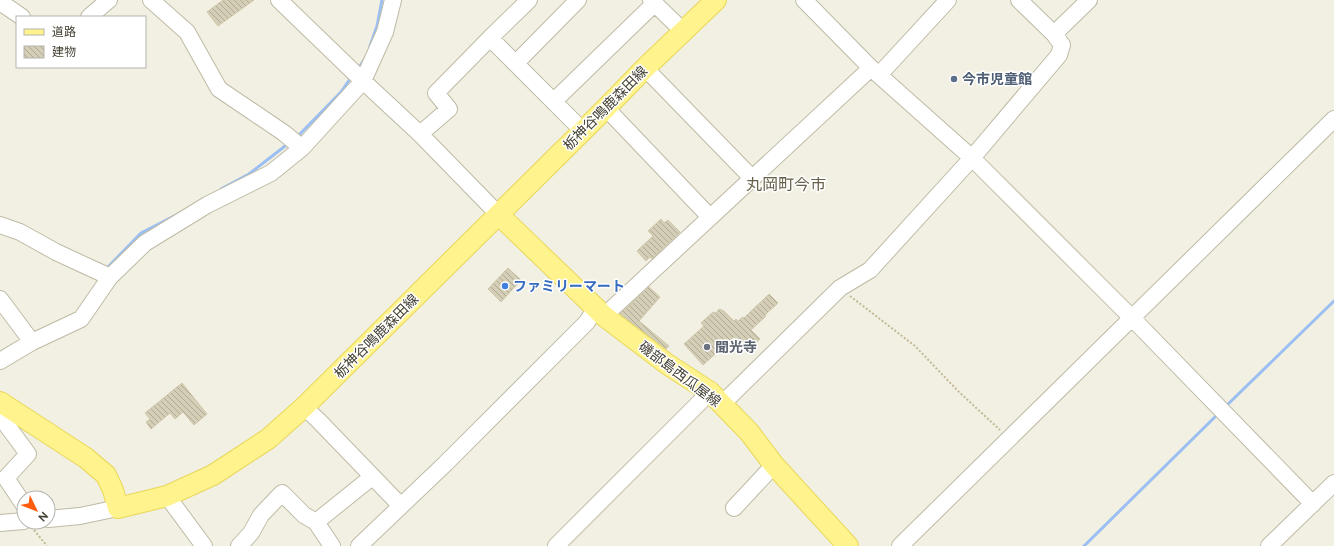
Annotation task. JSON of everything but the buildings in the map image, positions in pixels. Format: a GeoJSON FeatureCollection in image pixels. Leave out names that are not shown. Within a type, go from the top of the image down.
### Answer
{"type":"FeatureCollection","features":[{"type":"Feature","properties":{"kind":"main road","name":"栃神谷鳴鹿森田線"},"geometry":{"type":"LineString","coordinates":[[118,508],[167,496],[213,475],[268,439],[304,407],[645,68],[716,0]]}},
{"type":"Feature","properties":{"kind":"main road","name":"磯部島西瓜屋線"},"geometry":{"type":"LineString","coordinates":[[498,215],[599,313],[667,364],[716,398],[749,432],[774,465],[848,546]]}},
{"type":"Feature","properties":{"kind":"main road"},"geometry":{"type":"LineString","coordinates":[[1,403],[86,458],[106,475],[114,490],[118,508]]}},
{"type":"Feature","properties":{"kind":"street"},"geometry":{"type":"LineString","coordinates":[[90,16],[108,0]]}},
{"type":"Feature","properties":{"kind":"street"},"geometry":{"type":"LineString","coordinates":[[151,0],[187,32],[219,89],[284,133],[302,148]]}},
{"type":"Feature","properties":{"kind":"street"},"geometry":{"type":"LineString","coordinates":[[280,0],[357,76],[420,134],[498,215]]}},
{"type":"Feature","properties":{"kind":"street"},"geometry":{"type":"LineString","coordinates":[[0,361],[32,342],[81,319],[110,277],[145,243],[207,205],[271,172],[302,148],[357,76],[385,32],[394,0]]}},
{"type":"Feature","properties":{"kind":"street"},"geometry":{"type":"LineString","coordinates":[[420,134],[449,109],[436,93],[529,0]]}},
{"type":"Feature","properties":{"kind":"street"},"geometry":{"type":"LineString","coordinates":[[516,63],[578,0]]}},
{"type":"Feature","properties":{"kind":"street"},"geometry":{"type":"LineString","coordinates":[[804,0],[875,71],[972,158],[1132,318],[1313,504]]}},
{"type":"Feature","properties":{"kind":"street"},"geometry":{"type":"LineString","coordinates":[[360,546],[588,322],[710,217],[752,178],[875,71],[948,0]]}},
{"type":"Feature","properties":{"kind":"street"},"geometry":{"type":"LineString","coordinates":[[556,546],[716,398],[840,288],[870,270],[972,158],[1059,55],[1062,45],[1054,34],[1019,0]]}},
{"type":"Feature","properties":{"kind":"street"},"geometry":{"type":"LineString","coordinates":[[1054,34],[1089,0]]}},
{"type":"Feature","properties":{"kind":"street"},"geometry":{"type":"LineString","coordinates":[[0,2],[21,16]]}},
{"type":"Feature","properties":{"kind":"street"},"geometry":{"type":"LineString","coordinates":[[554,101],[653,2],[684,32]]}},
{"type":"Feature","properties":{"kind":"street"},"geometry":{"type":"LineString","coordinates":[[490,38],[583,131]]}},
{"type":"Feature","properties":{"kind":"street"},"geometry":{"type":"LineString","coordinates":[[645,68],[752,178]]}},
{"type":"Feature","properties":{"kind":"street"},"geometry":{"type":"LineString","coordinates":[[606,108],[710,217]]}},
{"type":"Feature","properties":{"kind":"street"},"geometry":{"type":"LineString","coordinates":[[900,546],[1334,119]]}},
{"type":"Feature","properties":{"kind":"street"},"geometry":{"type":"LineString","coordinates":[[0,225],[20,232],[56,252],[110,277]]}},
{"type":"Feature","properties":{"kind":"street"},"geometry":{"type":"LineString","coordinates":[[0,299],[32,342]]}},
{"type":"Feature","properties":{"kind":"street"},"geometry":{"type":"LineString","coordinates":[[1,403],[3,420],[28,454],[6,478],[16,493]]}},
{"type":"Feature","properties":{"kind":"street"},"geometry":{"type":"LineString","coordinates":[[304,407],[401,506]]}},
{"type":"Feature","properties":{"kind":"street"},"geometry":{"type":"LineString","coordinates":[[734,508],[774,465]]}},
{"type":"Feature","properties":{"kind":"street"},"geometry":{"type":"LineString","coordinates":[[316,522],[372,477]]}},
{"type":"Feature","properties":{"kind":"street"},"geometry":{"type":"LineString","coordinates":[[1270,546],[1334,483]]}},
{"type":"Feature","properties":{"kind":"street"},"geometry":{"type":"LineString","coordinates":[[239,546],[251,533],[261,515],[282,493],[304,514],[316,522],[332,546]]}},
{"type":"Feature","properties":{"kind":"street"},"geometry":{"type":"LineString","coordinates":[[167,496],[204,546]]}},
{"type":"Feature","properties":{"kind":"street"},"geometry":{"type":"LineString","coordinates":[[56,518],[118,508]]}},
{"type":"Feature","properties":{"kind":"street"},"geometry":{"type":"LineString","coordinates":[[0,523],[16,524]]}},
{"type":"Feature","properties":{"kind":"path"},"geometry":{"type":"LineString","coordinates":[[840,288],[915,346],[958,391],[1009,439]]}},
{"type":"Feature","properties":{"kind":"path"},"geometry":{"type":"LineString","coordinates":[[33,530],[47,546]]}},
{"type":"Feature","properties":{"kind":"waterway"},"geometry":{"type":"LineString","coordinates":[[370,46],[377,26],[382,0]]}},
{"type":"Feature","properties":{"kind":"waterway"},"geometry":{"type":"LineString","coordinates":[[358,69],[366,57]]}},
{"type":"Feature","properties":{"kind":"waterway"},"geometry":{"type":"LineString","coordinates":[[297,137],[341,92],[352,76]]}},
{"type":"Feature","properties":{"kind":"waterway"},"geometry":{"type":"LineString","coordinates":[[221,189],[249,174],[289,143]]}},
{"type":"Feature","properties":{"kind":"waterway"},"geometry":{"type":"LineString","coordinates":[[107,268],[141,233],[180,213]]}},
{"type":"Feature","properties":{"kind":"waterway"},"geometry":{"type":"LineString","coordinates":[[1225,407],[1334,301]]}},
{"type":"Feature","properties":{"kind":"waterway"},"geometry":{"type":"LineString","coordinates":[[1084,546],[1218,414]]}},
{"type":"Feature","properties":{"kind":"place","name":"今市児童館"},"geometry":{"type":"Point","coordinates":[954,79]}},
{"type":"Feature","properties":{"kind":"place","name":"ファミリーマート"},"geometry":{"type":"Point","coordinates":[505,286]}},
{"type":"Feature","properties":{"kind":"place","name":"聞光寺"},"geometry":{"type":"Point","coordinates":[707,347]}},
{"type":"Feature","properties":{"kind":"district","name":"丸岡町今市"},"geometry":{"type":"Point","coordinates":[786,184]}}]}
